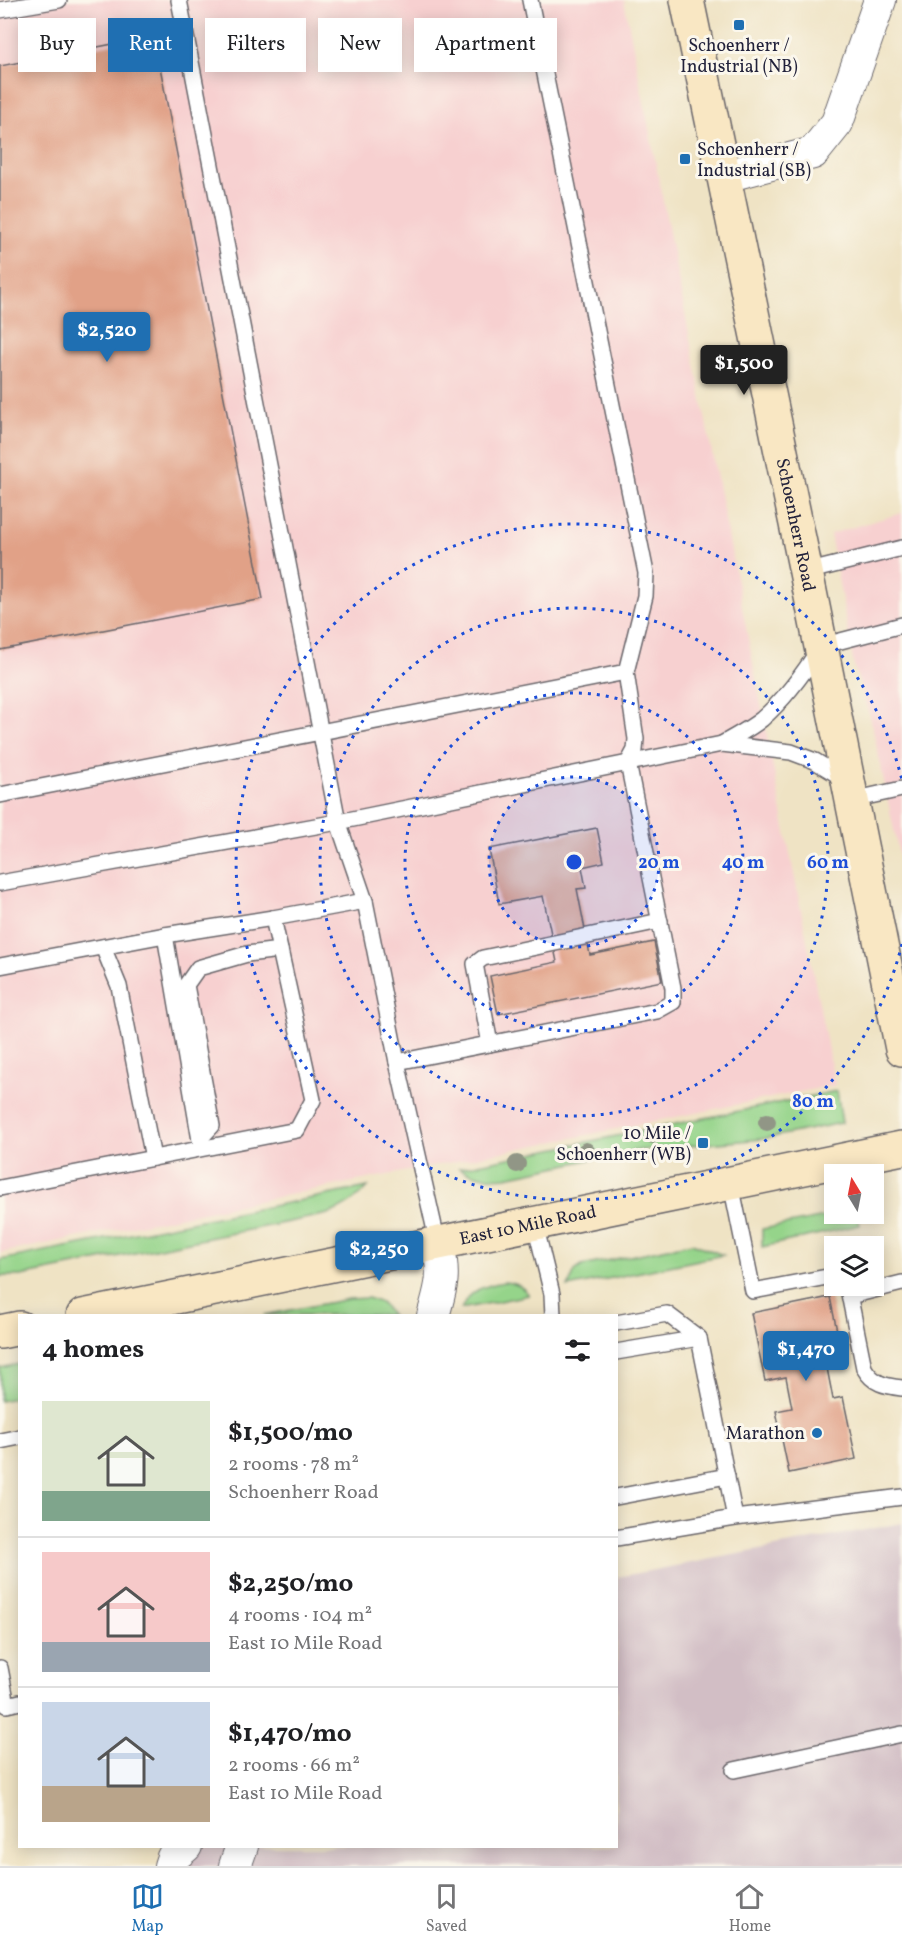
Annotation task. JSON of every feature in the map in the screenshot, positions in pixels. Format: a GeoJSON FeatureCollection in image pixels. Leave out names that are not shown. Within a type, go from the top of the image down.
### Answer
{"type":"FeatureCollection","features":[{"type":"Feature","properties":{"kind":"main road","name":"Schoenherr Road"},"geometry":{"type":"LineString","coordinates":[[687,0],[850,791],[887,948],[902,1049]]}},
{"type":"Feature","properties":{"kind":"main road","name":"East 10 Mile Road"},"geometry":{"type":"LineString","coordinates":[[98,1314],[902,1148]]}},
{"type":"Feature","properties":{"kind":"main road"},"geometry":{"type":"LineString","coordinates":[[0,1332],[18,1328]]}},
{"type":"Feature","properties":{"kind":"street"},"geometry":{"type":"LineString","coordinates":[[725,176],[813,153],[837,123],[880,0]]}},
{"type":"Feature","properties":{"kind":"street"},"geometry":{"type":"LineString","coordinates":[[434,1314],[441,1288],[443,1267],[438,1244]]}},
{"type":"Feature","properties":{"kind":"street"},"geometry":{"type":"LineString","coordinates":[[170,1866],[173,1857],[184,1848]]}},
{"type":"Feature","properties":{"kind":"street"},"geometry":{"type":"LineString","coordinates":[[235,1866],[241,1848]]}},
{"type":"Feature","properties":{"kind":"lane"},"geometry":{"type":"LineString","coordinates":[[0,10],[59,0]]}},
{"type":"Feature","properties":{"kind":"lane"},"geometry":{"type":"LineString","coordinates":[[179,0],[338,822],[365,901],[397,1062],[438,1244]]}},
{"type":"Feature","properties":{"kind":"lane"},"geometry":{"type":"LineString","coordinates":[[397,1062],[657,1011],[673,1002],[673,988],[628,763],[635,750],[636,738],[626,672],[645,596],[646,573],[530,0]]}},
{"type":"Feature","properties":{"kind":"lane"},"geometry":{"type":"LineString","coordinates":[[806,572],[902,548]]}},
{"type":"Feature","properties":{"kind":"lane"},"geometry":{"type":"LineString","coordinates":[[722,744],[760,720],[784,698],[802,676],[821,646],[902,625]]}},
{"type":"Feature","properties":{"kind":"lane"},"geometry":{"type":"LineString","coordinates":[[0,795],[626,672]]}},
{"type":"Feature","properties":{"kind":"lane"},"geometry":{"type":"LineString","coordinates":[[0,883],[338,822],[722,744],[791,752],[815,761],[850,791],[902,789]]}},
{"type":"Feature","properties":{"kind":"lane"},"geometry":{"type":"LineString","coordinates":[[0,966],[365,901]]}},
{"type":"Feature","properties":{"kind":"lane"},"geometry":{"type":"LineString","coordinates":[[0,1188],[153,1158],[201,1144],[297,1130],[313,1100],[273,918]]}},
{"type":"Feature","properties":{"kind":"lane"},"geometry":{"type":"LineString","coordinates":[[490,1044],[475,964],[483,958],[660,921]]}},
{"type":"Feature","properties":{"kind":"lane"},"geometry":{"type":"LineString","coordinates":[[165,935],[201,1144]]}},
{"type":"Feature","properties":{"kind":"lane"},"geometry":{"type":"LineString","coordinates":[[103,946],[119,986],[153,1158]]}},
{"type":"Feature","properties":{"kind":"lane"},"geometry":{"type":"LineString","coordinates":[[201,1144],[212,1126],[186,985],[198,968],[247,954],[280,950]]}},
{"type":"Feature","properties":{"kind":"lane"},"geometry":{"type":"LineString","coordinates":[[731,1184],[753,1291],[824,1278]]}},
{"type":"Feature","properties":{"kind":"lane"},"geometry":{"type":"LineString","coordinates":[[535,1224],[552,1294],[553,1314]]}},
{"type":"Feature","properties":{"kind":"lane"},"geometry":{"type":"LineString","coordinates":[[884,1286],[902,1283]]}},
{"type":"Feature","properties":{"kind":"lane"},"geometry":{"type":"LineString","coordinates":[[848,1296],[864,1368],[870,1379],[880,1385],[902,1388]]}},
{"type":"Feature","properties":{"kind":"lane"},"geometry":{"type":"LineString","coordinates":[[618,1323],[667,1314],[699,1338],[735,1518]]}},
{"type":"Feature","properties":{"kind":"lane"},"geometry":{"type":"LineString","coordinates":[[618,1352],[699,1338]]}},
{"type":"Feature","properties":{"kind":"lane"},"geometry":{"type":"LineString","coordinates":[[0,1441],[18,1437]]}},
{"type":"Feature","properties":{"kind":"lane"},"geometry":{"type":"LineString","coordinates":[[618,1497],[727,1476]]}},
{"type":"Feature","properties":{"kind":"lane"},"geometry":{"type":"LineString","coordinates":[[618,1538],[735,1518],[902,1497]]}},
{"type":"Feature","properties":{"kind":"lane"},"geometry":{"type":"LineString","coordinates":[[0,1668],[8,1705],[18,1702]]}},
{"type":"Feature","properties":{"kind":"lane"},"geometry":{"type":"LineString","coordinates":[[734,1770],[902,1734]]}},
{"type":"Feature","properties":{"kind":"shaded area"},"geometry":{"type":"Polygon","coordinates":[[[0,0],[624,0],[835,1085],[0,1253],[0,0]]]}},
{"type":"Feature","properties":{"kind":"shaded area"},"geometry":{"type":"Polygon","coordinates":[[[902,513],[902,869],[871,720],[854,666],[830,534],[902,513]]]}},
{"type":"Feature","properties":{"kind":"shaded area"},"geometry":{"type":"Polygon","coordinates":[[[902,1523],[902,1866],[189,1866],[200,1848],[618,1848],[618,1577],[902,1523]]]}},
{"type":"Feature","properties":{"kind":"green space"},"geometry":{"type":"Polygon","coordinates":[[[837,1091],[842,1123],[762,1139],[632,1151],[506,1177],[482,1176],[459,1168],[837,1091]]]}},
{"type":"Feature","properties":{"kind":"green space"},"geometry":{"type":"Polygon","coordinates":[[[368,1187],[350,1203],[328,1214],[21,1276],[0,1276],[0,1260],[368,1187]]]}},
{"type":"Feature","properties":{"kind":"green space"},"geometry":{"type":"Polygon","coordinates":[[[824,1217],[824,1224],[860,1225],[762,1247],[762,1229],[824,1217]]]}},
{"type":"Feature","properties":{"kind":"green space"},"geometry":{"type":"Polygon","coordinates":[[[692,1243],[723,1255],[568,1287],[575,1271],[582,1266],[692,1243]]]}},
{"type":"Feature","properties":{"kind":"green space"},"geometry":{"type":"Polygon","coordinates":[[[504,1282],[518,1285],[529,1295],[461,1309],[473,1293],[490,1285],[504,1282]]]}},
{"type":"Feature","properties":{"kind":"green space"},"geometry":{"type":"Polygon","coordinates":[[[368,1298],[381,1303],[391,1314],[269,1314],[349,1299],[368,1298]]]}},
{"type":"Feature","properties":{"kind":"green space"},"geometry":{"type":"Polygon","coordinates":[[[18,1364],[18,1397],[0,1401],[0,1368],[18,1364]]]}},
{"type":"Feature","properties":{"kind":"building"},"geometry":{"type":"Polygon","coordinates":[[[108,45],[108,72],[161,72],[263,599],[0,650],[0,66],[18,62],[18,72],[96,72],[96,47],[108,45]]]}},
{"type":"Feature","properties":{"kind":"building"},"geometry":{"type":"Polygon","coordinates":[[[597,828],[604,862],[582,867],[586,888],[577,889],[590,955],[654,942],[662,981],[498,1014],[490,976],[557,962],[543,896],[499,904],[489,849],[597,828]]]}},
{"type":"Feature","properties":{"kind":"building"},"geometry":{"type":"Polygon","coordinates":[[[830,1297],[844,1365],[827,1368],[833,1399],[843,1397],[856,1459],[789,1473],[776,1411],[792,1408],[786,1377],[765,1381],[751,1313],[830,1297]]]}},
{"type":"Feature","properties":{"kind":"place","name":"Schoenherr / Industrial (NB)"},"geometry":{"type":"Point","coordinates":[739,25]}},
{"type":"Feature","properties":{"kind":"place","name":"Schoenherr / Industrial (SB)"},"geometry":{"type":"Point","coordinates":[685,159]}},
{"type":"Feature","properties":{"kind":"place","name":"10 Mile / Schoenherr (WB)"},"geometry":{"type":"Point","coordinates":[703,1143]}},
{"type":"Feature","properties":{"kind":"place","name":"Marathon"},"geometry":{"type":"Point","coordinates":[817,1433]}}]}
